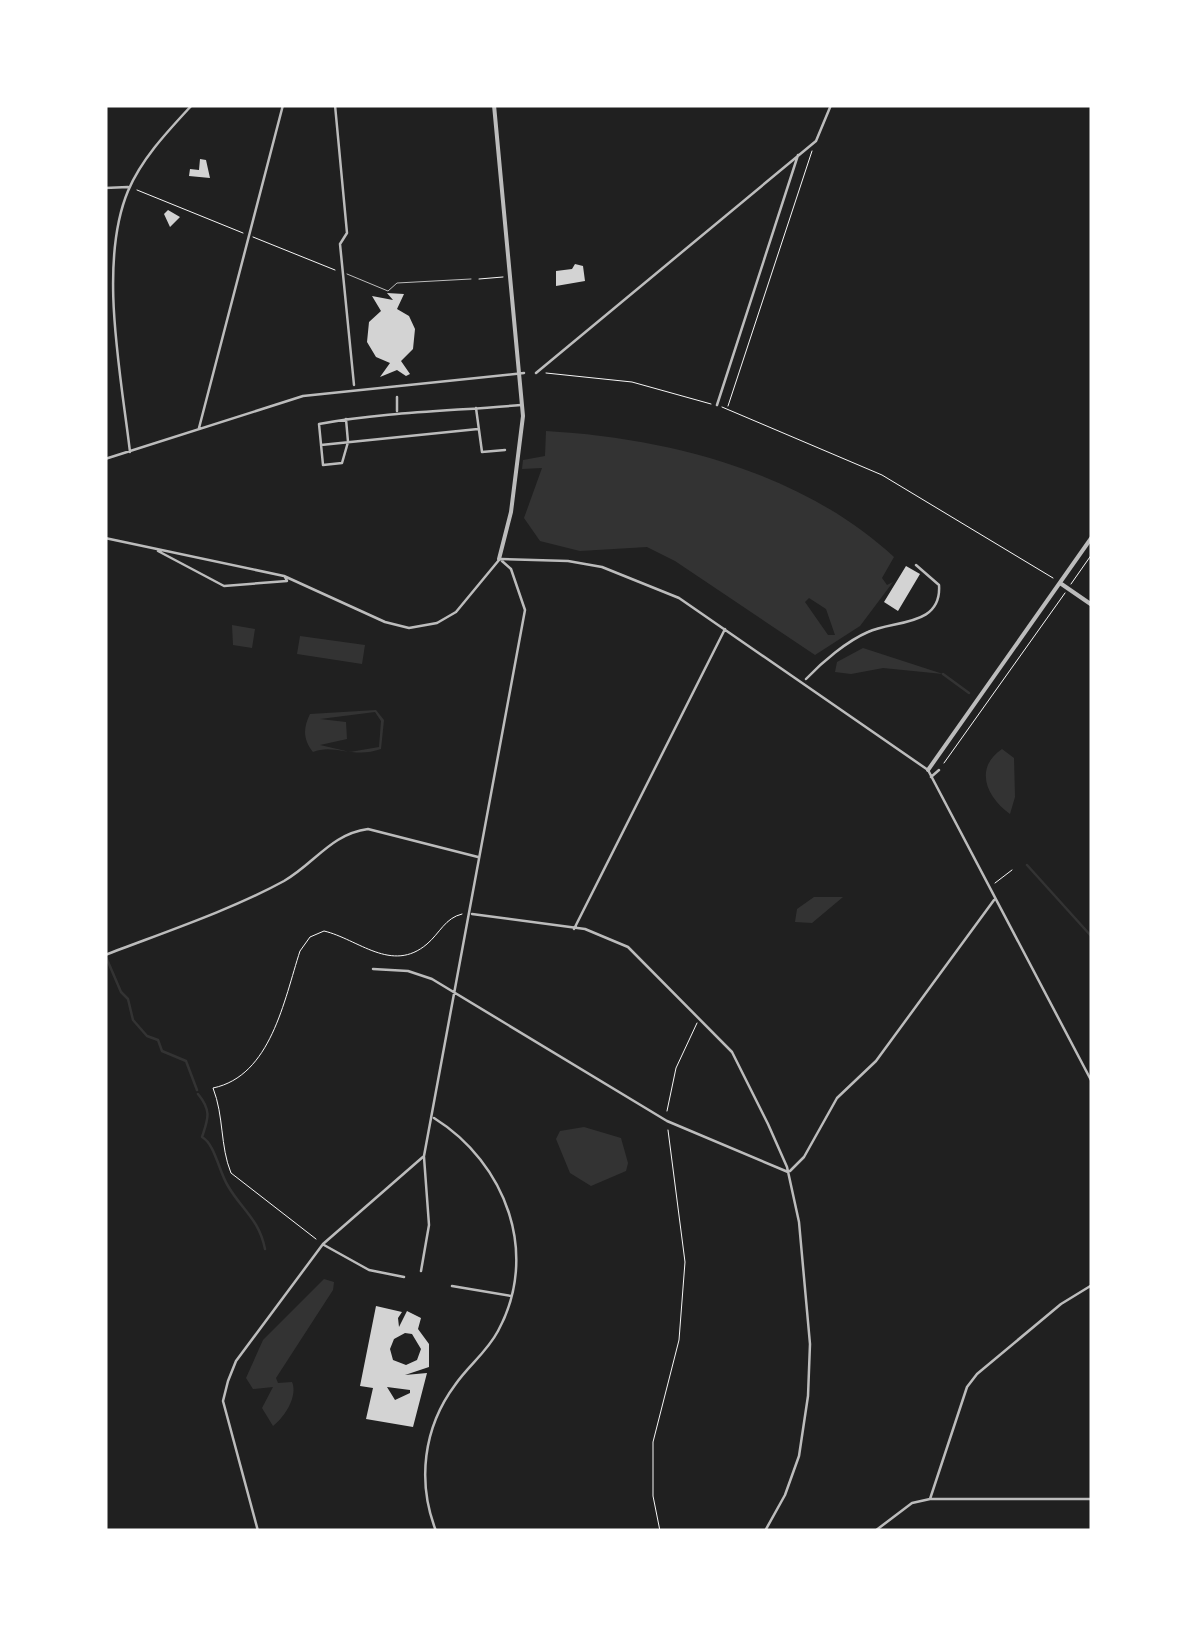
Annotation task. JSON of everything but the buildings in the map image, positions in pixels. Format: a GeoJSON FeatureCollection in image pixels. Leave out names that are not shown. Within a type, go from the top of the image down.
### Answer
{"type":"FeatureCollection","features":[{"type":"Feature","properties":{"kind":"street"},"geometry":{"type":"LineString","coordinates":[[130,452],[114,247],[129,187],[148,157],[192,105]]}},
{"type":"Feature","properties":{"kind":"street"},"geometry":{"type":"LineString","coordinates":[[198,430],[282,105]]}},
{"type":"Feature","properties":{"kind":"street"},"geometry":{"type":"LineString","coordinates":[[335,105],[347,233],[340,244],[354,388]]}},
{"type":"Feature","properties":{"kind":"street"},"geometry":{"type":"LineString","coordinates":[[105,538],[284,576],[385,622],[414,628],[437,623],[456,612],[499,559],[525,416],[494,105]]}},
{"type":"Feature","properties":{"kind":"street"},"geometry":{"type":"LineString","coordinates":[[536,372],[816,141],[830,106]]}},
{"type":"Feature","properties":{"kind":"street"},"geometry":{"type":"LineString","coordinates":[[717,406],[798,155]]}},
{"type":"Feature","properties":{"kind":"street"},"geometry":{"type":"LineString","coordinates":[[105,188],[129,187]]}},
{"type":"Feature","properties":{"kind":"street"},"geometry":{"type":"LineString","coordinates":[[105,460],[303,396],[521,373]]}},
{"type":"Feature","properties":{"kind":"street"},"geometry":{"type":"LineString","coordinates":[[396,397],[397,412]]}},
{"type":"Feature","properties":{"kind":"street"},"geometry":{"type":"LineString","coordinates":[[346,420],[348,442],[342,464],[323,465],[320,424],[397,412],[522,405]]}},
{"type":"Feature","properties":{"kind":"street"},"geometry":{"type":"LineString","coordinates":[[476,408],[482,452],[505,450]]}},
{"type":"Feature","properties":{"kind":"street"},"geometry":{"type":"LineString","coordinates":[[322,445],[478,429]]}},
{"type":"Feature","properties":{"kind":"street"},"geometry":{"type":"LineString","coordinates":[[928,770],[1092,537]]}},
{"type":"Feature","properties":{"kind":"street"},"geometry":{"type":"LineString","coordinates":[[153,548],[224,586],[286,580],[284,576]]}},
{"type":"Feature","properties":{"kind":"street"},"geometry":{"type":"LineString","coordinates":[[499,559],[568,560],[609,569],[679,598],[928,770],[1092,1082]]}},
{"type":"Feature","properties":{"kind":"street"},"geometry":{"type":"LineString","coordinates":[[421,1270],[429,1226],[424,1156],[525,610],[512,568],[499,559]]}},
{"type":"Feature","properties":{"kind":"street"},"geometry":{"type":"LineString","coordinates":[[804,681],[867,632],[912,622],[928,611],[939,597],[939,585],[916,566]]}},
{"type":"Feature","properties":{"kind":"street"},"geometry":{"type":"LineString","coordinates":[[1060,582],[1092,605]]}},
{"type":"Feature","properties":{"kind":"street"},"geometry":{"type":"LineString","coordinates":[[574,928],[726,627]]}},
{"type":"Feature","properties":{"kind":"street"},"geometry":{"type":"LineString","coordinates":[[930,778],[940,770]]}},
{"type":"Feature","properties":{"kind":"street"},"geometry":{"type":"LineString","coordinates":[[105,955],[285,880],[332,841],[356,830],[385,832],[482,858]]}},
{"type":"Feature","properties":{"kind":"street"},"geometry":{"type":"LineString","coordinates":[[788,1172],[804,1157],[838,1098],[876,1060],[994,900]]}},
{"type":"Feature","properties":{"kind":"street"},"geometry":{"type":"LineString","coordinates":[[470,914],[574,928],[628,947],[732,1052],[788,1172],[806,1267],[809,1385],[794,1472],[765,1531]]}},
{"type":"Feature","properties":{"kind":"street"},"geometry":{"type":"LineString","coordinates":[[373,969],[408,970],[456,992],[666,1120],[788,1172]]}},
{"type":"Feature","properties":{"kind":"street"},"geometry":{"type":"LineString","coordinates":[[433,1117],[486,1166],[508,1203],[516,1256],[512,1297],[495,1338],[449,1394],[429,1439],[425,1494],[436,1531]]}},
{"type":"Feature","properties":{"kind":"street"},"geometry":{"type":"LineString","coordinates":[[258,1531],[224,1401],[236,1360],[322,1244],[424,1156]]}},
{"type":"Feature","properties":{"kind":"street"},"geometry":{"type":"LineString","coordinates":[[322,1244],[369,1270],[404,1278]]}},
{"type":"Feature","properties":{"kind":"street"},"geometry":{"type":"LineString","coordinates":[[444,1285],[512,1297]]}},
{"type":"Feature","properties":{"kind":"street"},"geometry":{"type":"LineString","coordinates":[[930,1498],[967,1387],[977,1374],[1061,1304],[1092,1285]]}},
{"type":"Feature","properties":{"kind":"street"},"geometry":{"type":"LineString","coordinates":[[875,1531],[912,1504],[930,1498],[1092,1499]]}},
{"type":"Feature","properties":{"kind":"lane"},"geometry":{"type":"LineString","coordinates":[[343,273],[388,292],[397,283],[471,280]]}},
{"type":"Feature","properties":{"kind":"path"},"geometry":{"type":"LineString","coordinates":[[728,409],[816,141]]}},
{"type":"Feature","properties":{"kind":"path"},"geometry":{"type":"LineString","coordinates":[[129,187],[343,273]]}},
{"type":"Feature","properties":{"kind":"path"},"geometry":{"type":"LineString","coordinates":[[471,280],[504,276]]}},
{"type":"Feature","properties":{"kind":"path"},"geometry":{"type":"LineString","coordinates":[[536,372],[619,380],[728,409],[882,475],[984,532],[1060,582]]}},
{"type":"Feature","properties":{"kind":"path"},"geometry":{"type":"LineString","coordinates":[[940,770],[1092,554]]}},
{"type":"Feature","properties":{"kind":"path"},"geometry":{"type":"LineString","coordinates":[[988,888],[1012,870]]}},
{"type":"Feature","properties":{"kind":"path"},"geometry":{"type":"LineString","coordinates":[[322,1244],[232,1173],[226,1159],[223,1112],[214,1088],[234,1081],[260,1058],[310,936],[324,931],[356,948],[402,955],[429,942],[455,916],[470,914]]}},
{"type":"Feature","properties":{"kind":"path"},"geometry":{"type":"LineString","coordinates":[[660,1531],[652,1496],[653,1442],[679,1340],[685,1262],[666,1120],[679,1061],[700,1016]]}},
{"type":"Feature","properties":{"kind":"shaded area"},"geometry":{"type":"Polygon","coordinates":[[[105,105],[1092,105],[1092,1531],[105,1531],[105,105]]]}},
{"type":"Feature","properties":{"kind":"shaded area"},"geometry":{"type":"Polygon","coordinates":[[[546,431],[639,442],[731,465],[818,502],[858,527],[894,557],[882,578],[887,585],[893,582],[860,626],[815,655],[675,561],[647,547],[580,551],[540,541],[524,518],[542,468],[522,469],[523,460],[545,456],[546,431]],[[809,598],[805,602],[828,635],[835,635],[826,609],[809,598]]]}},
{"type":"Feature","properties":{"kind":"shaded area"},"geometry":{"type":"Polygon","coordinates":[[[232,625],[255,629],[252,648],[233,645],[232,625]]]}},
{"type":"Feature","properties":{"kind":"shaded area"},"geometry":{"type":"Polygon","coordinates":[[[300,636],[365,645],[362,664],[297,654],[300,636]]]}},
{"type":"Feature","properties":{"kind":"shaded area"},"geometry":{"type":"Polygon","coordinates":[[[863,648],[943,674],[883,668],[851,674],[835,672],[837,662],[863,648]]]}},
{"type":"Feature","properties":{"kind":"shaded area"},"geometry":{"type":"Polygon","coordinates":[[[376,710],[384,720],[381,749],[351,752],[379,747],[381,721],[375,712],[320,719],[346,722],[347,739],[320,745],[347,751],[313,752],[305,734],[310,714],[376,710]]]}},
{"type":"Feature","properties":{"kind":"shaded area"},"geometry":{"type":"Polygon","coordinates":[[[1002,749],[1014,758],[1015,797],[1010,814],[986,782],[988,765],[1002,749]]]}},
{"type":"Feature","properties":{"kind":"shaded area"},"geometry":{"type":"Polygon","coordinates":[[[814,897],[843,897],[812,923],[795,922],[797,909],[814,897]]]}},
{"type":"Feature","properties":{"kind":"shaded area"},"geometry":{"type":"Polygon","coordinates":[[[584,1127],[621,1138],[628,1163],[626,1171],[591,1186],[570,1173],[556,1139],[560,1131],[584,1127]]]}},
{"type":"Feature","properties":{"kind":"shaded area"},"geometry":{"type":"Polygon","coordinates":[[[324,1279],[334,1282],[333,1290],[276,1378],[278,1383],[292,1382],[293,1394],[286,1412],[273,1426],[262,1408],[273,1387],[253,1389],[246,1378],[263,1340],[324,1279]]]}},
{"type":"Feature","properties":{"kind":"waterway"},"geometry":{"type":"LineString","coordinates":[[943,674],[969,693]]}},
{"type":"Feature","properties":{"kind":"waterway"},"geometry":{"type":"LineString","coordinates":[[1027,865],[1092,937]]}},
{"type":"Feature","properties":{"kind":"waterway"},"geometry":{"type":"LineString","coordinates":[[106,957],[128,999],[133,1020],[147,1036],[158,1040],[162,1051],[186,1061],[197,1090]]}},
{"type":"Feature","properties":{"kind":"waterway"},"geometry":{"type":"LineString","coordinates":[[198,1094],[208,1115],[202,1137],[228,1186],[254,1222],[265,1249]]}}]}
